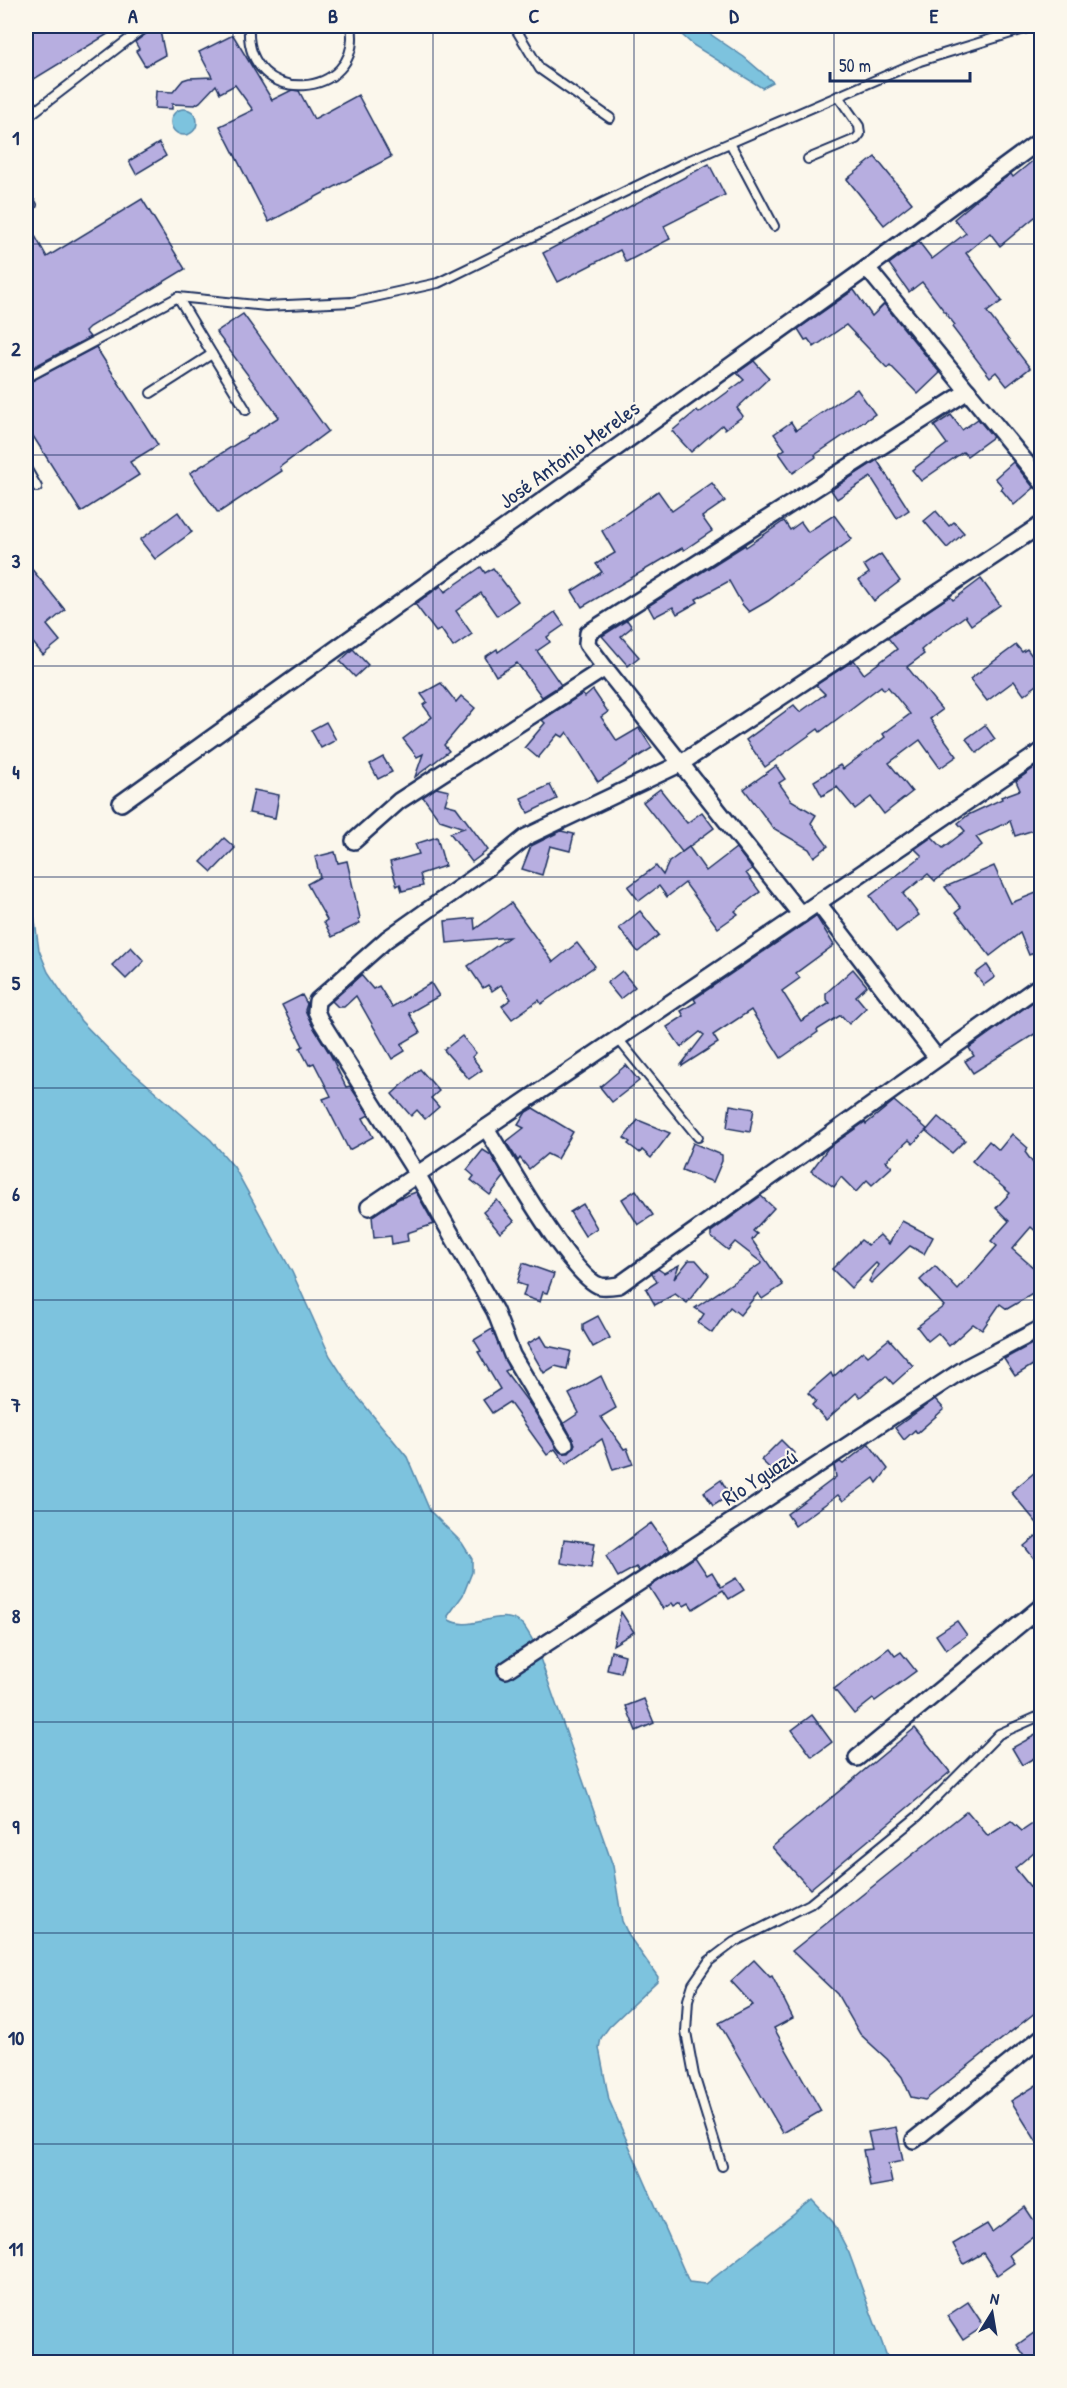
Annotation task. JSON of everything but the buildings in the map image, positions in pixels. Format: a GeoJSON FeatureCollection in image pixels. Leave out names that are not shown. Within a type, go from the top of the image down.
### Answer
{"type":"FeatureCollection","features":[{"type":"Feature","properties":{"kind":"street","name":"José Antonio Mereles"},"geometry":{"type":"LineString","coordinates":[[121,802],[867,268],[1041,139]]}},
{"type":"Feature","properties":{"kind":"street"},"geometry":{"type":"LineString","coordinates":[[867,268],[1041,482]]}},
{"type":"Feature","properties":{"kind":"street"},"geometry":{"type":"LineString","coordinates":[[801,915],[605,669],[587,644],[588,633],[968,391]]}},
{"type":"Feature","properties":{"kind":"street"},"geometry":{"type":"LineString","coordinates":[[565,1444],[512,1355],[495,1311],[417,1174],[320,1020],[316,1011],[317,1002],[387,939],[489,867],[526,837],[680,764],[1041,524]]}},
{"type":"Feature","properties":{"kind":"street"},"geometry":{"type":"LineString","coordinates":[[354,841],[399,801],[605,669]]}},
{"type":"Feature","properties":{"kind":"street"},"geometry":{"type":"LineString","coordinates":[[369,1207],[619,1040],[1041,751]]}},
{"type":"Feature","properties":{"kind":"street"},"geometry":{"type":"LineString","coordinates":[[818,903],[937,1058]]}},
{"type":"Feature","properties":{"kind":"street"},"geometry":{"type":"LineString","coordinates":[[486,1128],[559,1245],[584,1275],[600,1286],[619,1285],[1041,984]]}},
{"type":"Feature","properties":{"kind":"street","name":"Río Yguazú"},"geometry":{"type":"LineString","coordinates":[[506,1670],[967,1367],[1041,1328]]}},
{"type":"Feature","properties":{"kind":"street"},"geometry":{"type":"LineString","coordinates":[[857,1758],[1041,1606]]}},
{"type":"Feature","properties":{"kind":"street"},"geometry":{"type":"LineString","coordinates":[[914,2140],[1041,2037]]}},
{"type":"Feature","properties":{"kind":"lane"},"geometry":{"type":"LineString","coordinates":[[26,118],[146,26]]}},
{"type":"Feature","properties":{"kind":"lane"},"geometry":{"type":"LineString","coordinates":[[249,26],[253,57],[263,71],[277,81],[294,86],[312,85],[328,79],[341,67],[350,52],[353,35],[351,26]]}},
{"type":"Feature","properties":{"kind":"lane"},"geometry":{"type":"LineString","coordinates":[[514,26],[540,69],[610,118]]}},
{"type":"Feature","properties":{"kind":"lane"},"geometry":{"type":"LineString","coordinates":[[26,378],[178,297],[266,306],[352,302],[438,283],[688,161],[838,96],[920,61],[1015,28],[1034,26]]}},
{"type":"Feature","properties":{"kind":"lane"},"geometry":{"type":"LineString","coordinates":[[808,159],[856,139],[860,134],[859,126],[838,96]]}},
{"type":"Feature","properties":{"kind":"lane"},"geometry":{"type":"LineString","coordinates":[[730,143],[774,226]]}},
{"type":"Feature","properties":{"kind":"lane"},"geometry":{"type":"LineString","coordinates":[[26,197],[32,206]]}},
{"type":"Feature","properties":{"kind":"lane"},"geometry":{"type":"LineString","coordinates":[[178,297],[246,410]]}},
{"type":"Feature","properties":{"kind":"lane"},"geometry":{"type":"LineString","coordinates":[[151,393],[212,354]]}},
{"type":"Feature","properties":{"kind":"lane"},"geometry":{"type":"LineString","coordinates":[[26,468],[37,488]]}},
{"type":"Feature","properties":{"kind":"lane"},"geometry":{"type":"LineString","coordinates":[[619,1040],[698,1137]]}},
{"type":"Feature","properties":{"kind":"lane"},"geometry":{"type":"LineString","coordinates":[[722,2166],[694,2075],[686,2032],[688,2000],[693,1984],[710,1961],[735,1942],[810,1904],[918,1816],[999,1734],[1041,1715]]}},
{"type":"Feature","properties":{"kind":"water"},"geometry":{"type":"Polygon","coordinates":[[[672,26],[698,26],[744,57],[773,82],[762,88],[693,45],[672,26]]]}},
{"type":"Feature","properties":{"kind":"water"},"geometry":{"type":"Polygon","coordinates":[[[184,109],[193,113],[197,122],[193,131],[184,135],[175,131],[171,122],[175,113],[184,109]]]}},
{"type":"Feature","properties":{"kind":"water"},"geometry":{"type":"Polygon","coordinates":[[[26,858],[39,950],[48,972],[81,1021],[120,1061],[211,1140],[234,1167],[292,1272],[330,1356],[352,1390],[407,1457],[430,1511],[462,1543],[472,1559],[472,1572],[463,1595],[448,1616],[449,1620],[467,1624],[495,1618],[513,1619],[524,1626],[535,1644],[613,1866],[622,1921],[629,1936],[658,1977],[657,1981],[609,2027],[601,2038],[599,2048],[609,2100],[689,2282],[706,2284],[812,2200],[833,2222],[849,2253],[889,2362],[26,2362],[26,858]]]}}]}
